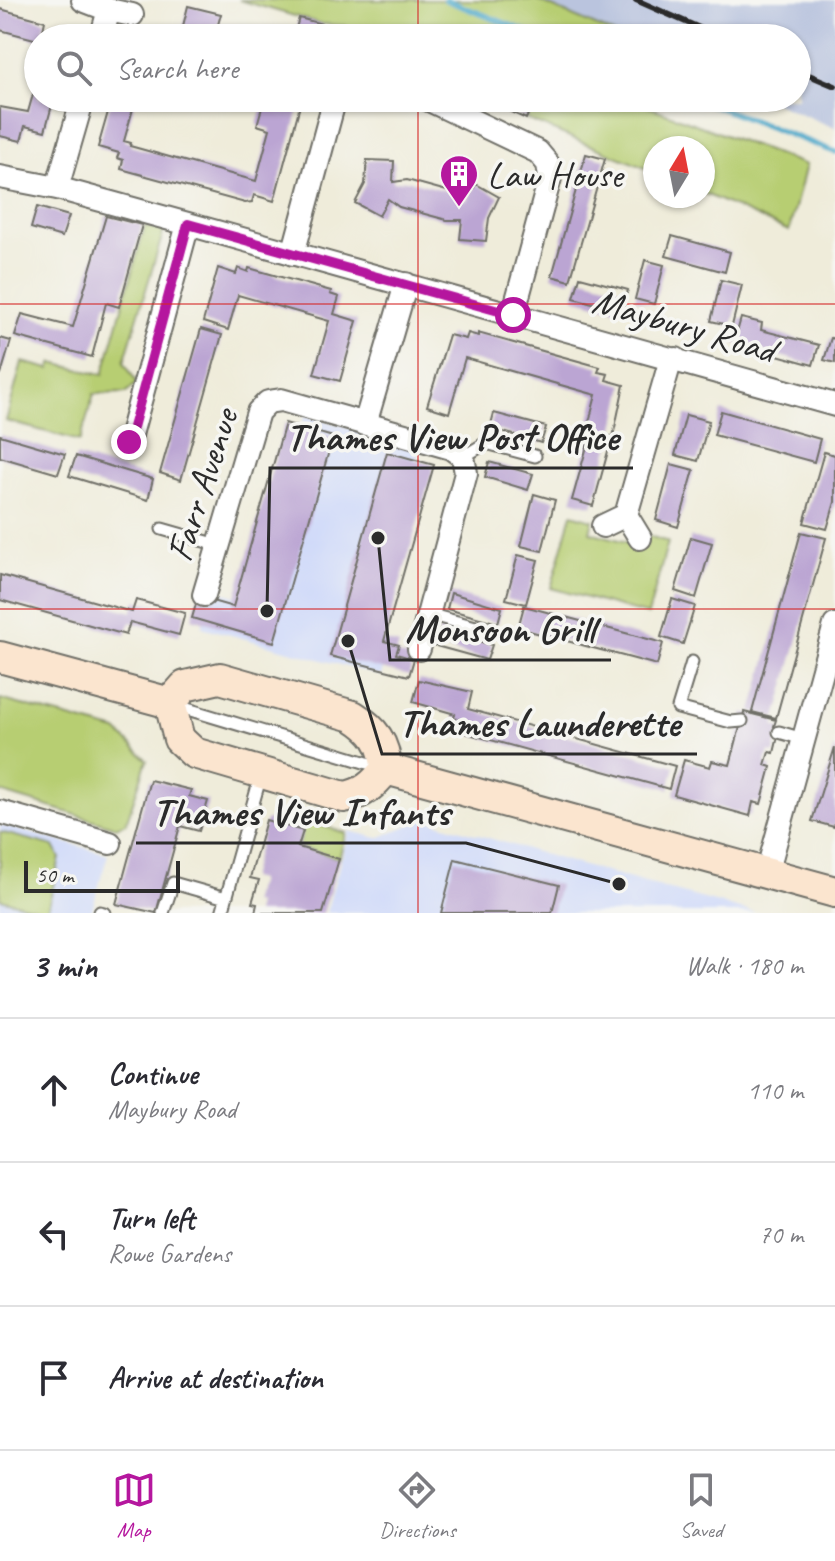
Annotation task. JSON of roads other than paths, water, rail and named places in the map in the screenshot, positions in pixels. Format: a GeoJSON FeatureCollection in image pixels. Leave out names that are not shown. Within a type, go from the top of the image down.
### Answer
{"type":"FeatureCollection","features":[{"type":"Feature","properties":{"kind":"street"},"geometry":{"type":"LineString","coordinates":[[83,0],[132,15]]}},
{"type":"Feature","properties":{"kind":"street"},"geometry":{"type":"LineString","coordinates":[[105,24],[109,10]]}},
{"type":"Feature","properties":{"kind":"street"},"geometry":{"type":"LineString","coordinates":[[57,188],[79,112]]}},
{"type":"Feature","properties":{"kind":"street"},"geometry":{"type":"LineString","coordinates":[[293,254],[331,112]]}},
{"type":"Feature","properties":{"kind":"street"},"geometry":{"type":"LineString","coordinates":[[454,112],[538,152],[548,164],[550,178],[513,315]]}},
{"type":"Feature","properties":{"kind":"street","name":"Maybury Road"},"geometry":{"type":"LineString","coordinates":[[0,177],[57,188],[835,405]]}},
{"type":"Feature","properties":{"kind":"street"},"geometry":{"type":"LineString","coordinates":[[129,442],[188,224]]}},
{"type":"Feature","properties":{"kind":"street"},"geometry":{"type":"LineString","coordinates":[[365,424],[406,284]]}},
{"type":"Feature","properties":{"kind":"street"},"geometry":{"type":"LineString","coordinates":[[640,538],[626,515],[669,366],[676,359]]}},
{"type":"Feature","properties":{"kind":"street","name":"Farr Avenue"},"geometry":{"type":"LineString","coordinates":[[204,595],[258,412],[268,402],[281,400],[451,448],[463,457]]}},
{"type":"Feature","properties":{"kind":"street"},"geometry":{"type":"LineString","coordinates":[[419,649],[466,473],[463,457]]}},
{"type":"Feature","properties":{"kind":"street"},"geometry":{"type":"LineString","coordinates":[[603,526],[626,515]]}},
{"type":"Feature","properties":{"kind":"street"},"geometry":{"type":"LineString","coordinates":[[767,873],[834,631]]}},
{"type":"Feature","properties":{"kind":"street"},"geometry":{"type":"LineString","coordinates":[[0,657],[170,703]]}},
{"type":"Feature","properties":{"kind":"street"},"geometry":{"type":"LineString","coordinates":[[170,703],[185,686],[220,678],[287,695],[353,716],[367,725],[380,739],[386,769]]}},
{"type":"Feature","properties":{"kind":"street"},"geometry":{"type":"LineString","coordinates":[[170,703],[179,739],[194,753],[261,774],[344,797],[365,790],[386,769]]}},
{"type":"Feature","properties":{"kind":"street"},"geometry":{"type":"LineString","coordinates":[[386,769],[835,892]]}},
{"type":"Feature","properties":{"kind":"street"},"geometry":{"type":"LineString","coordinates":[[0,812],[110,843]]}},
{"type":"Feature","properties":{"kind":"lane"},"geometry":{"type":"LineString","coordinates":[[463,457],[486,443],[535,456]]}},
{"type":"Feature","properties":{"kind":"lane"},"geometry":{"type":"LineString","coordinates":[[162,529],[218,545]]}},
{"type":"Feature","properties":{"kind":"lane"},"geometry":{"type":"LineString","coordinates":[[428,614],[494,632]]}},
{"type":"Feature","properties":{"kind":"lane"},"geometry":{"type":"LineString","coordinates":[[692,662],[678,708],[731,722],[742,721]]}},
{"type":"Feature","properties":{"kind":"lane"},"geometry":{"type":"LineString","coordinates":[[170,703],[386,769]]}},
{"type":"Feature","properties":{"kind":"lane"},"geometry":{"type":"LineString","coordinates":[[779,732],[803,739]]}},
{"type":"Feature","properties":{"kind":"lane"},"geometry":{"type":"LineString","coordinates":[[222,913],[261,774]]}},
{"type":"Feature","properties":{"kind":"lane"},"geometry":{"type":"LineString","coordinates":[[163,913],[173,883],[226,898]]}},
{"type":"Feature","properties":{"kind":"waterway"},"geometry":{"type":"LineString","coordinates":[[446,0],[507,24]]}},
{"type":"Feature","properties":{"kind":"waterway"},"geometry":{"type":"LineString","coordinates":[[731,112],[835,152]]}},
{"type":"Feature","properties":{"kind":"railway"},"geometry":{"type":"LineString","coordinates":[[636,0],[690,24]]}},
{"type":"Feature","properties":{"kind":"railway"},"geometry":{"type":"LineString","coordinates":[[811,76],[835,86]]}},
{"type":"Feature","properties":{"kind":"place","name":"Law House"},"geometry":{"type":"Point","coordinates":[459,208]}},
{"type":"Feature","properties":{"kind":"place","name":"Monsoon Grill"},"geometry":{"type":"Point","coordinates":[378,538]}},
{"type":"Feature","properties":{"kind":"place","name":"Thames View Post Office"},"geometry":{"type":"Point","coordinates":[267,611]}},
{"type":"Feature","properties":{"kind":"place","name":"Thames Launderette"},"geometry":{"type":"Point","coordinates":[348,641]}},
{"type":"Feature","properties":{"kind":"place","name":"Thames View Infants"},"geometry":{"type":"Point","coordinates":[619,884]}}]}
